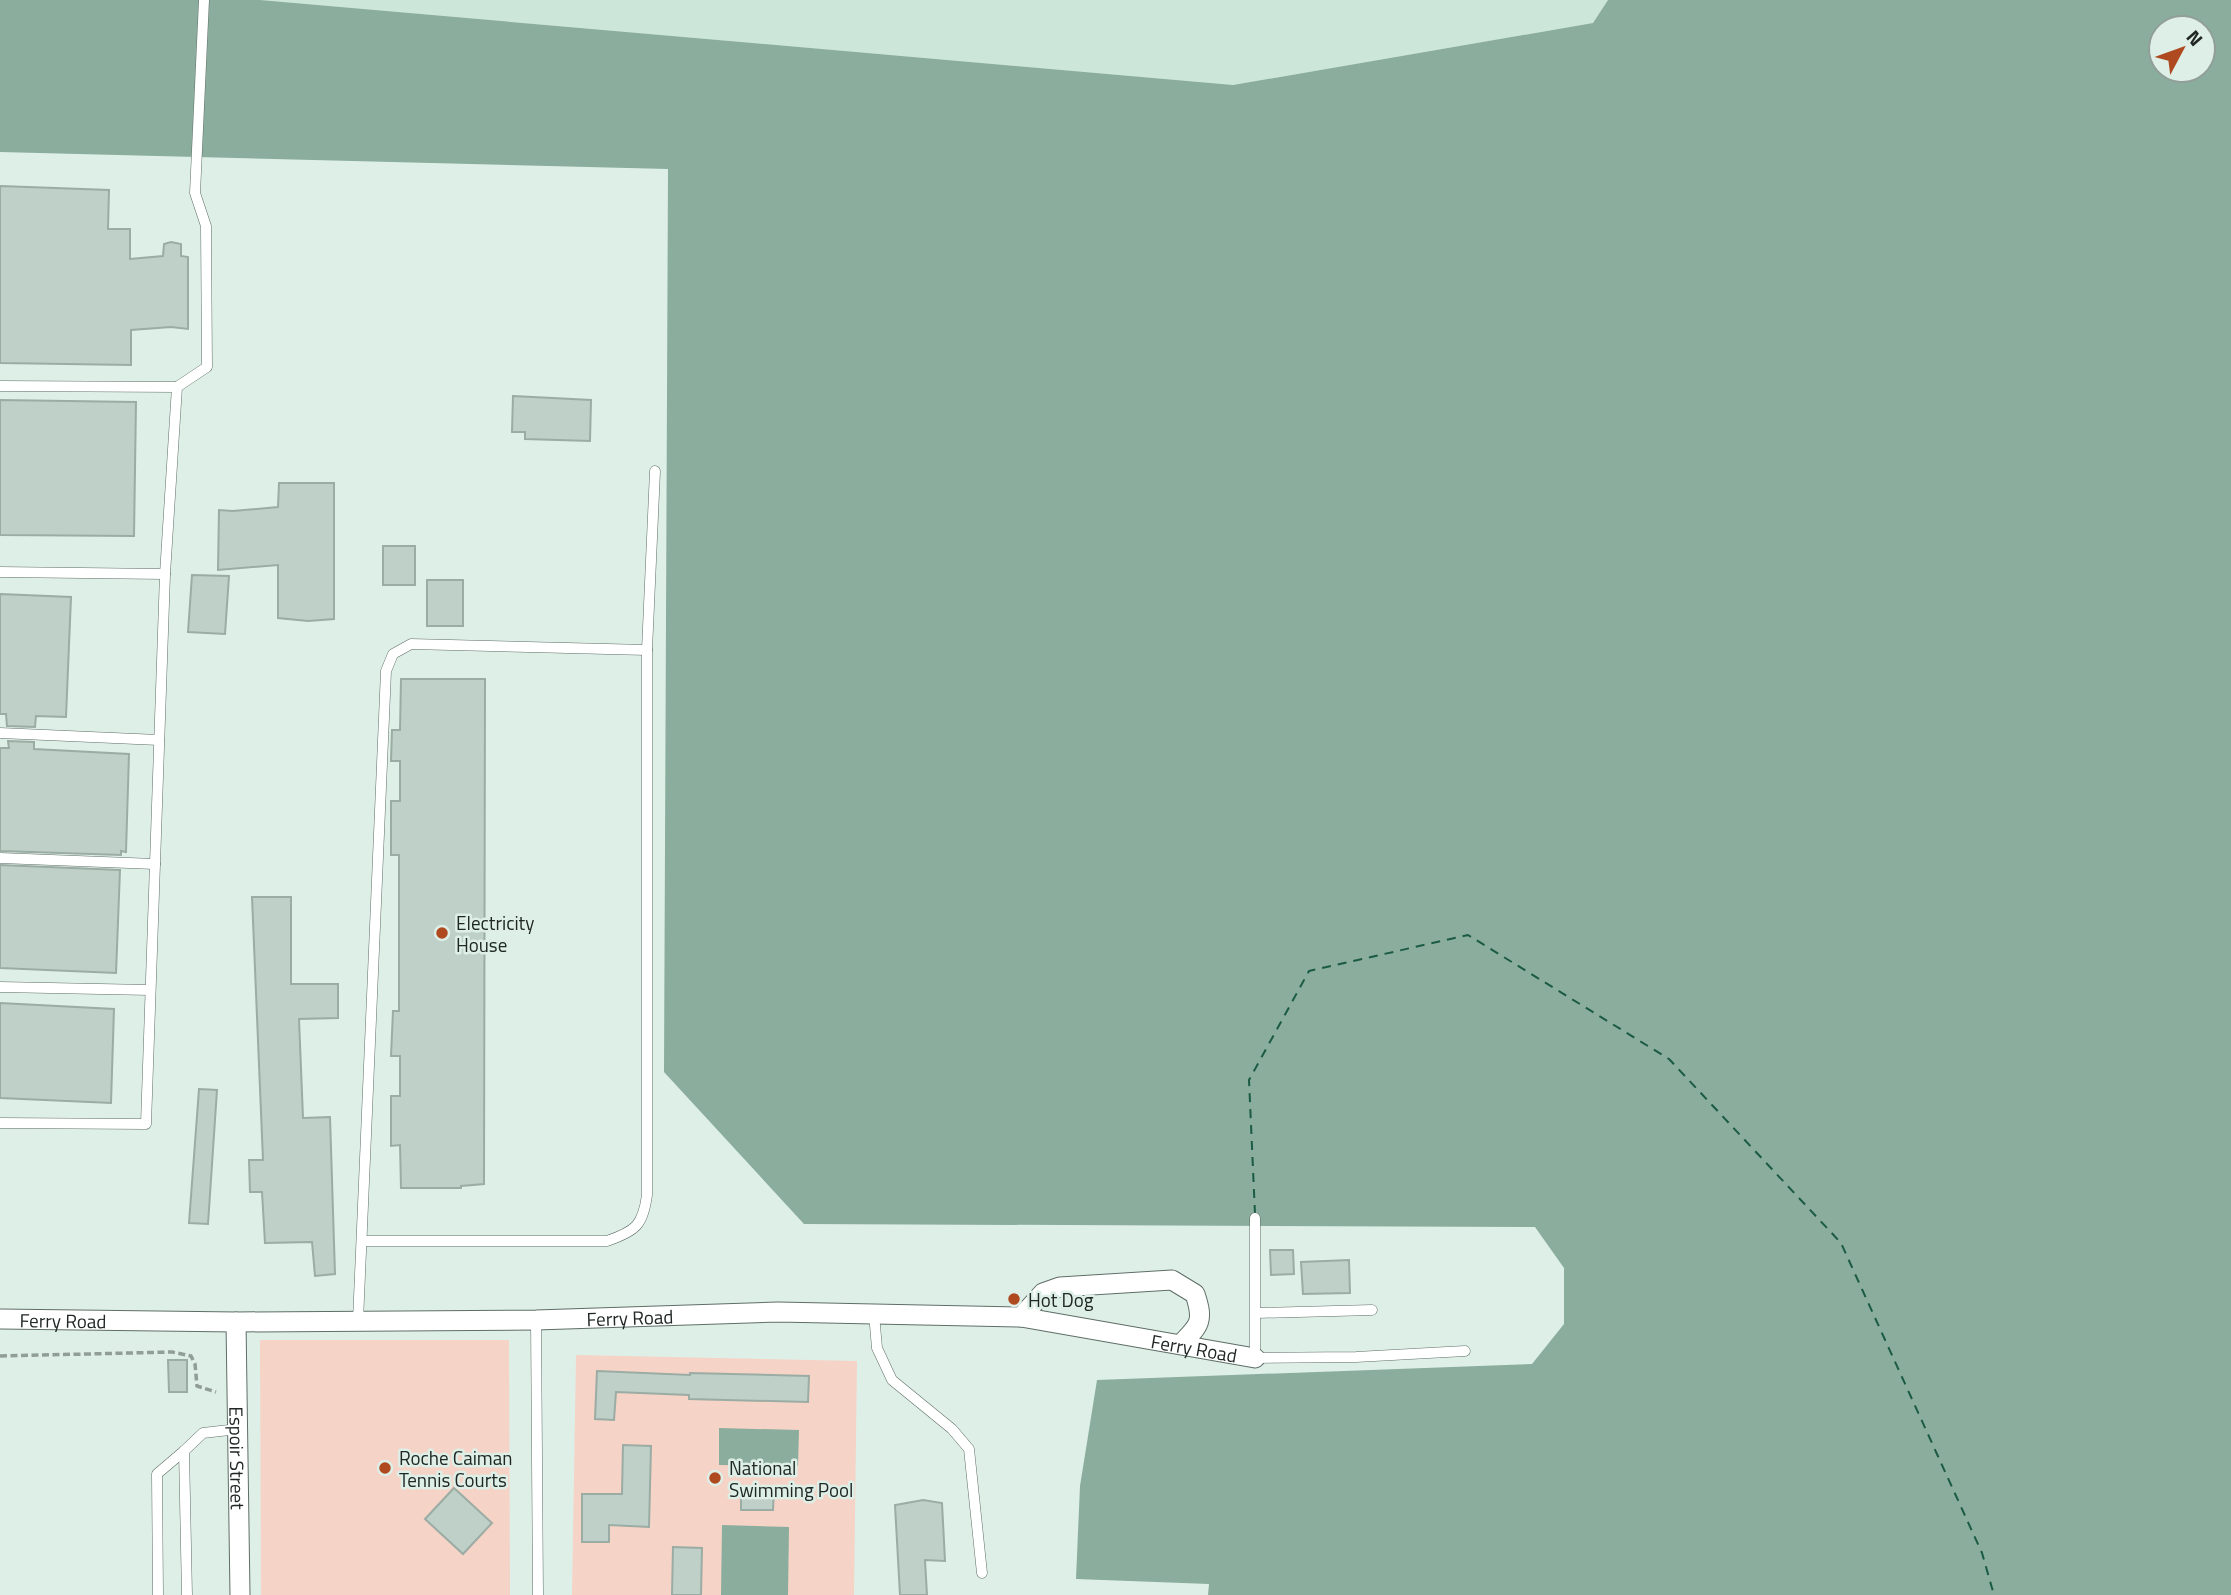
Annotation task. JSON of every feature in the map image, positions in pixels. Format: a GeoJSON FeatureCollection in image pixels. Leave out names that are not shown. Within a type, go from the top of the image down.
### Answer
{"type":"FeatureCollection","features":[{"type":"Feature","properties":{"kind":"street"},"geometry":{"type":"LineString","coordinates":[[1021,1317],[1043,1293],[1060,1287],[1172,1280],[1195,1294],[1200,1315],[1197,1328],[1181,1344]]}},
{"type":"Feature","properties":{"kind":"street","name":"Ferry Road"},"geometry":{"type":"LineString","coordinates":[[0,1319],[236,1322],[536,1320],[778,1312],[1021,1317],[1255,1358]]}},
{"type":"Feature","properties":{"kind":"street","name":"Espoir Street"},"geometry":{"type":"LineString","coordinates":[[236,1322],[240,1595]]}},
{"type":"Feature","properties":{"kind":"lane"},"geometry":{"type":"LineString","coordinates":[[0,386],[177,387],[208,367],[206,226],[195,193],[204,0]]}},
{"type":"Feature","properties":{"kind":"lane"},"geometry":{"type":"LineString","coordinates":[[0,1123],[146,1124],[165,574],[177,387]]}},
{"type":"Feature","properties":{"kind":"lane"},"geometry":{"type":"LineString","coordinates":[[362,1241],[607,1241],[628,1233],[644,1217],[648,1195],[647,650],[655,471]]}},
{"type":"Feature","properties":{"kind":"lane"},"geometry":{"type":"LineString","coordinates":[[0,572],[165,574]]}},
{"type":"Feature","properties":{"kind":"lane"},"geometry":{"type":"LineString","coordinates":[[358,1321],[386,671],[393,654],[411,644],[647,650]]}},
{"type":"Feature","properties":{"kind":"lane"},"geometry":{"type":"LineString","coordinates":[[0,733],[159,740]]}},
{"type":"Feature","properties":{"kind":"lane"},"geometry":{"type":"LineString","coordinates":[[0,858],[155,864]]}},
{"type":"Feature","properties":{"kind":"lane"},"geometry":{"type":"LineString","coordinates":[[0,986],[150,990]]}},
{"type":"Feature","properties":{"kind":"lane"},"geometry":{"type":"LineString","coordinates":[[1255,1218],[1255,1358],[1356,1357],[1465,1351]]}},
{"type":"Feature","properties":{"kind":"lane"},"geometry":{"type":"LineString","coordinates":[[1255,1313],[1372,1310]]}},
{"type":"Feature","properties":{"kind":"lane"},"geometry":{"type":"LineString","coordinates":[[874,1314],[877,1348],[892,1380],[952,1429],[969,1449],[982,1573]]}},
{"type":"Feature","properties":{"kind":"lane"},"geometry":{"type":"LineString","coordinates":[[536,1320],[538,1595]]}},
{"type":"Feature","properties":{"kind":"lane"},"geometry":{"type":"LineString","coordinates":[[158,1595],[157,1474],[203,1433],[238,1429]]}},
{"type":"Feature","properties":{"kind":"lane"},"geometry":{"type":"LineString","coordinates":[[184,1451],[187,1595]]}},
{"type":"Feature","properties":{"kind":"path"},"geometry":{"type":"LineString","coordinates":[[0,1356],[172,1352],[191,1356],[195,1364],[197,1386],[212,1392],[238,1391]]}},
{"type":"Feature","properties":{"kind":"shaded area"},"geometry":{"type":"Polygon","coordinates":[[[0,0],[260,0],[1233,85],[1593,23],[1608,0],[2231,0],[2231,1595],[1208,1595],[1209,1584],[1076,1579],[1080,1486],[1097,1380],[1532,1364],[1564,1324],[1564,1268],[1535,1227],[804,1224],[664,1072],[668,169],[0,152],[0,0]]]}},
{"type":"Feature","properties":{"kind":"shaded area"},"geometry":{"type":"Polygon","coordinates":[[[260,0],[1608,0],[1593,23],[1233,85],[260,0]]]}},
{"type":"Feature","properties":{"kind":"shaded area","name":"Roche Caiman Tennis Courts"},"geometry":{"type":"Polygon","coordinates":[[[260,1340],[509,1340],[510,1595],[261,1595],[260,1340]]]}},
{"type":"Feature","properties":{"kind":"shaded area","name":"National Swimming Pool"},"geometry":{"type":"Polygon","coordinates":[[[576,1355],[857,1361],[854,1595],[572,1595],[576,1355]]]}},
{"type":"Feature","properties":{"kind":"shaded area"},"geometry":{"type":"Polygon","coordinates":[[[719,1428],[799,1430],[798,1466],[719,1465],[719,1428]]]}},
{"type":"Feature","properties":{"kind":"shaded area"},"geometry":{"type":"Polygon","coordinates":[[[722,1525],[789,1527],[788,1595],[721,1595],[722,1525]]]}},
{"type":"Feature","properties":{"kind":"building"},"geometry":{"type":"Polygon","coordinates":[[[0,186],[109,190],[108,229],[130,229],[130,259],[163,256],[164,244],[181,244],[181,256],[188,257],[188,329],[171,327],[131,330],[131,365],[0,363],[0,186]]]}},
{"type":"Feature","properties":{"kind":"building"},"geometry":{"type":"Polygon","coordinates":[[[513,396],[591,400],[590,441],[525,439],[525,432],[512,432],[513,396]]]}},
{"type":"Feature","properties":{"kind":"building"},"geometry":{"type":"Polygon","coordinates":[[[0,400],[136,402],[134,536],[0,535],[0,400]]]}},
{"type":"Feature","properties":{"kind":"building"},"geometry":{"type":"Polygon","coordinates":[[[279,483],[334,483],[334,619],[308,621],[278,618],[278,565],[218,570],[219,510],[278,507],[279,483]]]}},
{"type":"Feature","properties":{"kind":"building"},"geometry":{"type":"Polygon","coordinates":[[[383,546],[415,546],[415,585],[383,585],[383,546]]]}},
{"type":"Feature","properties":{"kind":"building"},"geometry":{"type":"Polygon","coordinates":[[[192,575],[229,576],[225,634],[188,632],[192,575]]]}},
{"type":"Feature","properties":{"kind":"building"},"geometry":{"type":"Polygon","coordinates":[[[427,580],[463,580],[463,626],[427,626],[427,580]]]}},
{"type":"Feature","properties":{"kind":"building"},"geometry":{"type":"Polygon","coordinates":[[[0,594],[71,597],[66,717],[36,716],[35,727],[7,726],[6,714],[0,714],[0,594]]]}},
{"type":"Feature","properties":{"kind":"building","name":"Electricity House"},"geometry":{"type":"Polygon","coordinates":[[[401,679],[485,679],[484,1184],[461,1188],[401,1188],[400,1145],[391,1146],[391,1096],[400,1096],[400,1056],[391,1056],[393,1011],[399,1011],[399,855],[391,855],[391,801],[400,801],[400,761],[391,761],[392,730],[400,730],[401,679]]]}},
{"type":"Feature","properties":{"kind":"building"},"geometry":{"type":"Polygon","coordinates":[[[8,741],[34,742],[34,749],[129,754],[126,852],[121,851],[121,855],[0,851],[0,748],[9,748],[8,741]]]}},
{"type":"Feature","properties":{"kind":"building"},"geometry":{"type":"Polygon","coordinates":[[[0,865],[120,870],[116,973],[0,968],[0,865]]]}},
{"type":"Feature","properties":{"kind":"building"},"geometry":{"type":"Polygon","coordinates":[[[252,897],[291,897],[291,984],[338,984],[338,1018],[299,1019],[303,1118],[330,1117],[335,1274],[315,1276],[312,1242],[265,1243],[262,1192],[250,1192],[249,1160],[263,1160],[252,897]]]}},
{"type":"Feature","properties":{"kind":"building"},"geometry":{"type":"Polygon","coordinates":[[[0,1003],[114,1009],[111,1103],[0,1098],[0,1003]]]}},
{"type":"Feature","properties":{"kind":"building"},"geometry":{"type":"Polygon","coordinates":[[[199,1089],[217,1090],[208,1224],[189,1223],[199,1089]]]}},
{"type":"Feature","properties":{"kind":"building"},"geometry":{"type":"Polygon","coordinates":[[[1270,1250],[1293,1250],[1294,1274],[1271,1275],[1270,1250]]]}},
{"type":"Feature","properties":{"kind":"building"},"geometry":{"type":"Polygon","coordinates":[[[1349,1260],[1350,1293],[1303,1294],[1301,1262],[1349,1260]]]}},
{"type":"Feature","properties":{"kind":"building"},"geometry":{"type":"Polygon","coordinates":[[[168,1360],[187,1360],[187,1392],[169,1392],[168,1360]]]}},
{"type":"Feature","properties":{"kind":"building"},"geometry":{"type":"Polygon","coordinates":[[[597,1371],[809,1376],[808,1402],[689,1399],[689,1395],[616,1392],[614,1420],[595,1419],[597,1371]]]}},
{"type":"Feature","properties":{"kind":"building"},"geometry":{"type":"Polygon","coordinates":[[[623,1445],[651,1446],[649,1527],[609,1525],[609,1542],[582,1542],[582,1494],[622,1494],[623,1445]]]}},
{"type":"Feature","properties":{"kind":"building"},"geometry":{"type":"Polygon","coordinates":[[[454,1488],[492,1523],[463,1554],[425,1519],[454,1488]]]}},
{"type":"Feature","properties":{"kind":"building"},"geometry":{"type":"Polygon","coordinates":[[[741,1488],[774,1488],[773,1510],[741,1510],[741,1488]]]}},
{"type":"Feature","properties":{"kind":"building"},"geometry":{"type":"Polygon","coordinates":[[[923,1500],[942,1503],[945,1561],[925,1560],[927,1595],[900,1595],[895,1505],[923,1500]]]}},
{"type":"Feature","properties":{"kind":"building"},"geometry":{"type":"Polygon","coordinates":[[[673,1547],[702,1548],[701,1595],[672,1595],[673,1547]]]}},
{"type":"Feature","properties":{"kind":"ferry route"},"geometry":{"type":"LineString","coordinates":[[1255,1214],[1249,1080],[1309,971],[1468,935],[1669,1059],[1841,1243],[1982,1553],[1994,1595]]}},
{"type":"Feature","properties":{"kind":"place","name":"Electricity House"},"geometry":{"type":"Point","coordinates":[442,933]}},
{"type":"Feature","properties":{"kind":"place","name":"Hot Dog"},"geometry":{"type":"Point","coordinates":[1014,1299]}},
{"type":"Feature","properties":{"kind":"place","name":"Roche Caiman Tennis Courts"},"geometry":{"type":"Point","coordinates":[385,1468]}},
{"type":"Feature","properties":{"kind":"place","name":"National Swimming Pool"},"geometry":{"type":"Point","coordinates":[715,1478]}}]}
